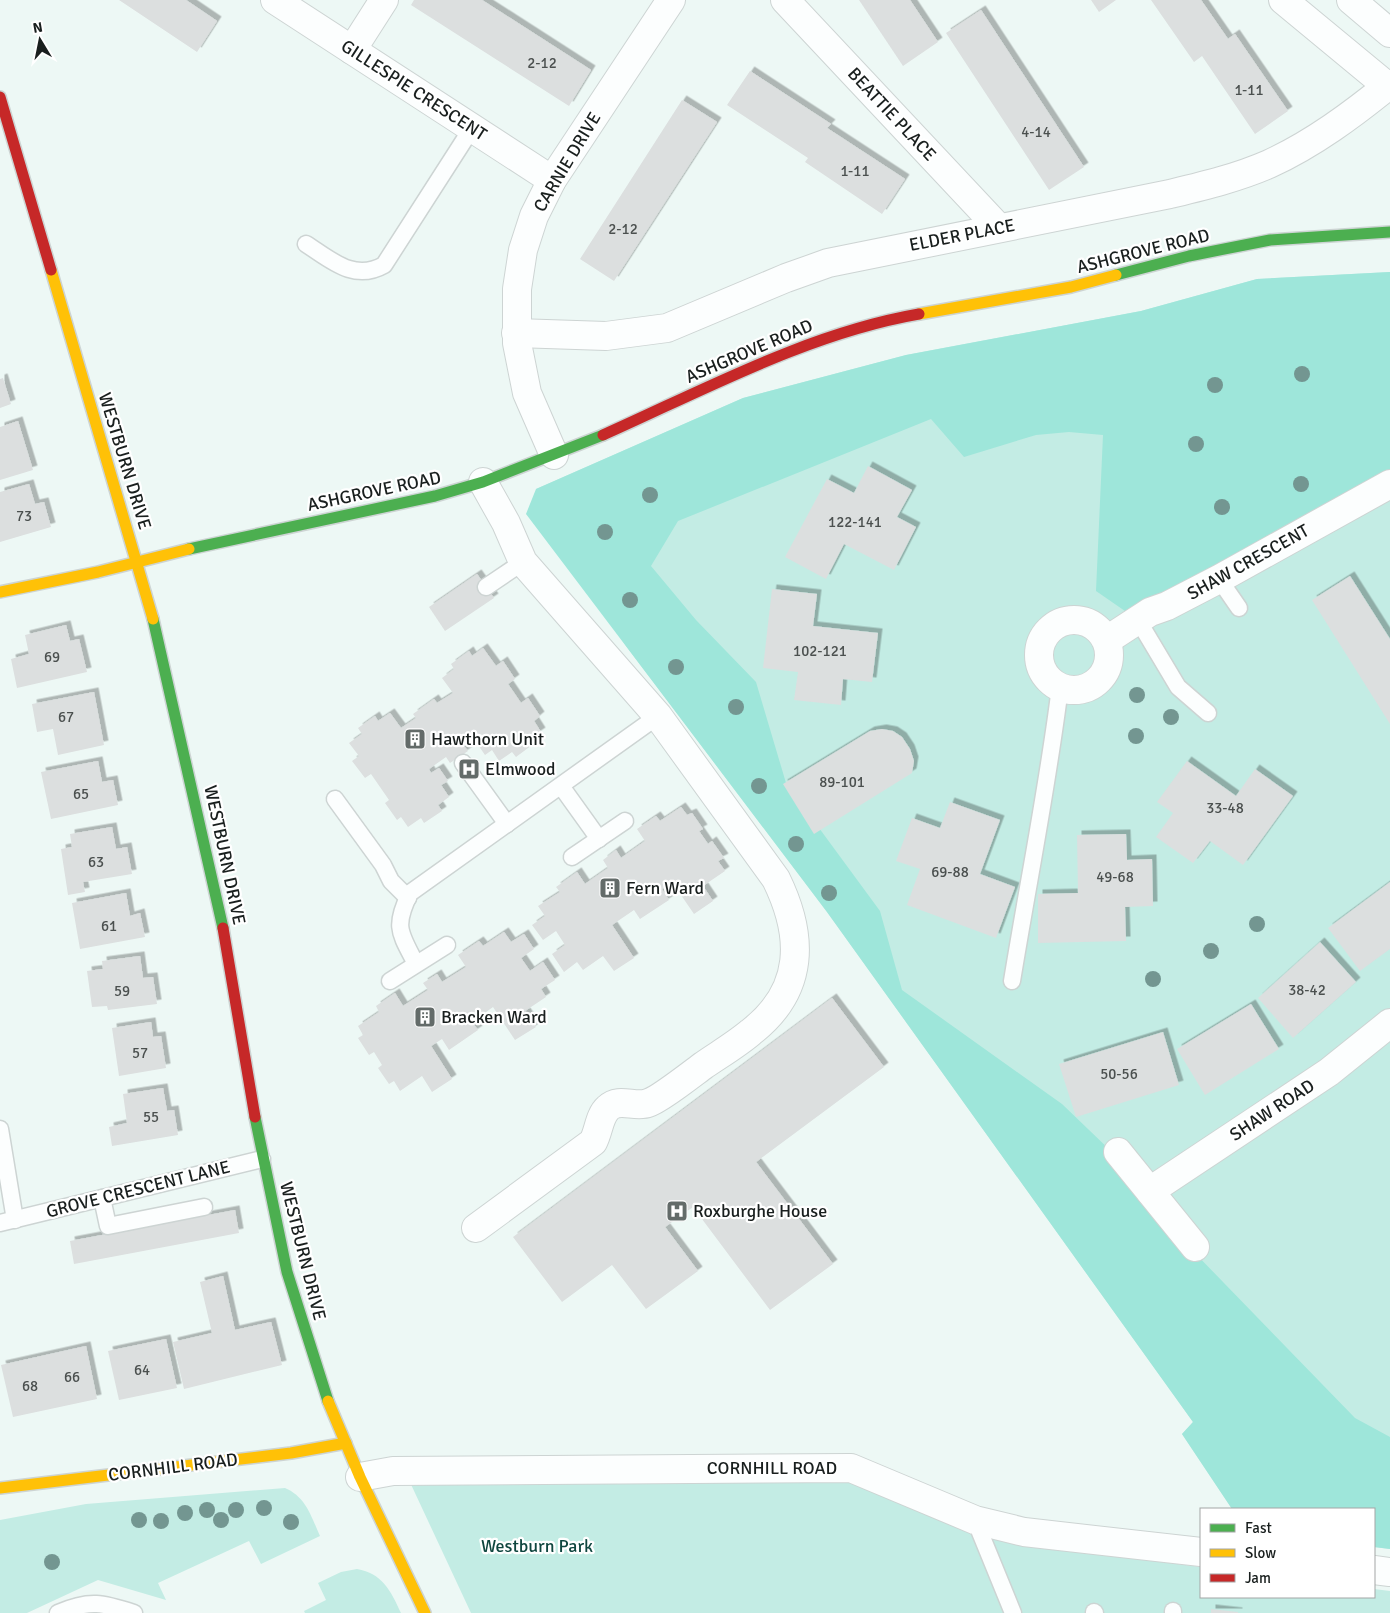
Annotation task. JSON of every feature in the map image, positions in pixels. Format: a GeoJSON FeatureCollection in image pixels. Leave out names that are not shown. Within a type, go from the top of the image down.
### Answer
{"type":"FeatureCollection","features":[{"type":"Feature","properties":{"kind":"street","name":"GILLESPIE CRESCENT"},"geometry":{"type":"LineString","coordinates":[[275,0],[552,180]]}},
{"type":"Feature","properties":{"kind":"street"},"geometry":{"type":"LineString","coordinates":[[352,50],[384,0]]}},
{"type":"Feature","properties":{"kind":"street","name":"CARNIE DRIVE"},"geometry":{"type":"LineString","coordinates":[[554,455],[527,394],[516,333],[517,289],[523,250],[534,216],[552,180],[671,0]]}},
{"type":"Feature","properties":{"kind":"street","name":"BEATTIE PLACE"},"geometry":{"type":"LineString","coordinates":[[785,0],[999,228]]}},
{"type":"Feature","properties":{"kind":"street"},"geometry":{"type":"LineString","coordinates":[[1283,0],[1388,85]]}},
{"type":"Feature","properties":{"kind":"street"},"geometry":{"type":"LineString","coordinates":[[1351,0],[1390,33]]}},
{"type":"Feature","properties":{"kind":"street","name":"ELDER PLACE"},"geometry":{"type":"LineString","coordinates":[[516,333],[606,336],[660,329],[681,323],[786,278],[828,263],[1170,194],[1249,172],[1288,155],[1317,138],[1388,85]]}},
{"type":"Feature","properties":{"kind":"street","name":"WESTBURN DRIVE"},"geometry":{"type":"LineString","coordinates":[[0,97],[158,637],[218,898],[262,1159],[287,1272],[317,1370],[346,1443],[360,1477],[425,1613]]}},
{"type":"Feature","properties":{"kind":"street","name":"ASHGROVE ROAD"},"geometry":{"type":"LineString","coordinates":[[0,592],[137,563],[224,541],[435,496],[483,482],[554,455],[806,345],[883,320],[1071,286],[1189,256],[1270,240],[1390,232]]}},
{"type":"Feature","properties":{"kind":"street"},"geometry":{"type":"LineString","coordinates":[[476,1228],[593,1142],[599,1131],[602,1115],[609,1106],[623,1102],[648,1103],[752,1032],[772,1011],[788,987],[793,971],[794,925],[787,902],[776,879],[658,716],[523,562],[506,523],[483,482]]}},
{"type":"Feature","properties":{"kind":"street","name":"SHAW CRESCENT"},"geometry":{"type":"LineString","coordinates":[[1107,640],[1150,612],[1167,606],[1219,579],[1390,484]]}},
{"type":"Feature","properties":{"kind":"street"},"geometry":{"type":"LineString","coordinates":[[1069,620],[1080,620],[1100,630],[1107,640],[1110,654],[1107,668],[1100,680],[1088,687],[1074,690],[1060,687],[1046,676],[1039,658],[1042,640],[1048,631],[1058,624],[1069,620]]}},
{"type":"Feature","properties":{"kind":"street","name":"SHAW ROAD"},"geometry":{"type":"LineString","coordinates":[[1150,1190],[1330,1072],[1390,1023]]}},
{"type":"Feature","properties":{"kind":"street"},"geometry":{"type":"LineString","coordinates":[[1118,1152],[1195,1247]]}},
{"type":"Feature","properties":{"kind":"street","name":"CORNHILL ROAD"},"geometry":{"type":"LineString","coordinates":[[0,1488],[291,1453],[346,1443]]}},
{"type":"Feature","properties":{"kind":"street","name":"CORNHILL ROAD"},"geometry":{"type":"LineString","coordinates":[[360,1477],[393,1470],[851,1468],[890,1486],[975,1520],[1024,1532],[1200,1552]]}},
{"type":"Feature","properties":{"kind":"street"},"geometry":{"type":"LineString","coordinates":[[1375,1570],[1390,1572]]}},
{"type":"Feature","properties":{"kind":"lane"},"geometry":{"type":"LineString","coordinates":[[306,244],[344,267],[356,272],[372,271],[384,265],[472,128]]}},
{"type":"Feature","properties":{"kind":"lane"},"geometry":{"type":"LineString","coordinates":[[486,587],[523,562]]}},
{"type":"Feature","properties":{"kind":"lane"},"geometry":{"type":"LineString","coordinates":[[1219,579],[1238,608]]}},
{"type":"Feature","properties":{"kind":"lane"},"geometry":{"type":"LineString","coordinates":[[1138,620],[1178,687],[1208,713]]}},
{"type":"Feature","properties":{"kind":"lane"},"geometry":{"type":"LineString","coordinates":[[1012,981],[1050,763],[1060,687]]}},
{"type":"Feature","properties":{"kind":"lane"},"geometry":{"type":"LineString","coordinates":[[416,964],[400,932],[400,915],[410,893],[658,716]]}},
{"type":"Feature","properties":{"kind":"lane"},"geometry":{"type":"LineString","coordinates":[[463,763],[507,824]]}},
{"type":"Feature","properties":{"kind":"lane"},"geometry":{"type":"LineString","coordinates":[[561,786],[599,839]]}},
{"type":"Feature","properties":{"kind":"lane"},"geometry":{"type":"LineString","coordinates":[[335,798],[383,865],[391,881],[408,898]]}},
{"type":"Feature","properties":{"kind":"lane"},"geometry":{"type":"LineString","coordinates":[[572,857],[626,821]]}},
{"type":"Feature","properties":{"kind":"lane"},"geometry":{"type":"LineString","coordinates":[[390,981],[447,945]]}},
{"type":"Feature","properties":{"kind":"lane","name":"GROVE CRESCENT LANE"},"geometry":{"type":"LineString","coordinates":[[0,1129],[8,1221],[262,1159]]}},
{"type":"Feature","properties":{"kind":"lane"},"geometry":{"type":"LineString","coordinates":[[102,1198],[108,1226],[204,1207]]}},
{"type":"Feature","properties":{"kind":"lane"},"geometry":{"type":"LineString","coordinates":[[975,1520],[1014,1613]]}},
{"type":"Feature","properties":{"kind":"lane"},"geometry":{"type":"LineString","coordinates":[[58,1613],[71,1607],[99,1602],[134,1613]]}},
{"type":"Feature","properties":{"kind":"green space"},"geometry":{"type":"Polygon","coordinates":[[[1390,272],[1390,1549],[1375,1547],[1375,1508],[1231,1508],[1182,1434],[1193,1422],[827,912],[626,646],[536,489],[743,398],[906,355],[1141,311],[1257,279],[1390,272]]]}},
{"type":"Feature","properties":{"kind":"green space"},"geometry":{"type":"Polygon","coordinates":[[[1390,272],[1390,484],[1138,620],[1096,591],[1103,435],[1069,432],[1036,435],[964,457],[931,419],[678,521],[651,566],[696,620],[756,682],[786,783],[880,911],[902,990],[1062,1104],[1114,1154],[1191,1249],[1355,1418],[1390,1437],[1390,1549],[1375,1547],[1375,1508],[1231,1508],[1182,1434],[1193,1422],[827,912],[526,514],[536,489],[743,398],[906,355],[1141,311],[1257,279],[1390,272]]]}},
{"type":"Feature","properties":{"kind":"green space","name":"Westburn Park"},"geometry":{"type":"Polygon","coordinates":[[[408,1478],[846,1478],[1023,1544],[1200,1567],[1200,1598],[1375,1598],[1375,1589],[1390,1591],[1390,1613],[471,1613],[408,1478]]]}},
{"type":"Feature","properties":{"kind":"green space"},"geometry":{"type":"Polygon","coordinates":[[[285,1488],[298,1496],[303,1502],[311,1514],[320,1536],[261,1564],[249,1541],[158,1583],[166,1600],[98,1580],[27,1613],[0,1613],[0,1520],[86,1504],[285,1488]]]}},
{"type":"Feature","properties":{"kind":"green space"},"geometry":{"type":"Polygon","coordinates":[[[357,1569],[373,1574],[385,1584],[401,1613],[305,1613],[304,1611],[326,1600],[318,1583],[341,1572],[357,1569]]]}},
{"type":"Feature","properties":{"kind":"building"},"geometry":{"type":"Polygon","coordinates":[[[119,0],[186,0],[217,21],[197,52],[119,0]]]}},
{"type":"Feature","properties":{"kind":"building"},"geometry":{"type":"Polygon","coordinates":[[[414,0],[482,0],[591,70],[569,106],[411,5],[414,0]]]}},
{"type":"Feature","properties":{"kind":"building"},"geometry":{"type":"Polygon","coordinates":[[[859,0],[910,0],[938,42],[903,66],[859,0]]]}},
{"type":"Feature","properties":{"kind":"building"},"geometry":{"type":"Polygon","coordinates":[[[1091,0],[1116,0],[1099,12],[1091,0]]]}},
{"type":"Feature","properties":{"kind":"building"},"geometry":{"type":"Polygon","coordinates":[[[1151,0],[1201,0],[1228,39],[1235,34],[1288,111],[1255,134],[1202,56],[1194,62],[1151,0]]]}},
{"type":"Feature","properties":{"kind":"building"},"geometry":{"type":"Polygon","coordinates":[[[981,10],[1084,167],[1049,190],[946,33],[981,10]]]}},
{"type":"Feature","properties":{"kind":"building"},"geometry":{"type":"Polygon","coordinates":[[[750,71],[831,124],[827,128],[905,179],[882,214],[805,162],[808,158],[727,105],[750,71]]]}},
{"type":"Feature","properties":{"kind":"building"},"geometry":{"type":"Polygon","coordinates":[[[682,100],[717,122],[614,281],[580,259],[682,100]]]}},
{"type":"Feature","properties":{"kind":"building"},"geometry":{"type":"Polygon","coordinates":[[[3,378],[11,404],[0,408],[0,379],[3,378]]]}},
{"type":"Feature","properties":{"kind":"building"},"geometry":{"type":"Polygon","coordinates":[[[18,421],[33,470],[0,480],[0,427],[18,421]]]}},
{"type":"Feature","properties":{"kind":"building"},"geometry":{"type":"Polygon","coordinates":[[[868,466],[912,490],[897,517],[916,527],[894,570],[844,544],[826,579],[785,557],[827,479],[854,493],[868,466]]]}},
{"type":"Feature","properties":{"kind":"building"},"geometry":{"type":"Polygon","coordinates":[[[29,484],[35,504],[44,502],[51,527],[0,542],[0,492],[29,484]]]}},
{"type":"Feature","properties":{"kind":"building"},"geometry":{"type":"Polygon","coordinates":[[[477,574],[494,598],[445,631],[429,607],[477,574]]]}},
{"type":"Feature","properties":{"kind":"building"},"geometry":{"type":"Polygon","coordinates":[[[1350,576],[1390,639],[1390,724],[1312,600],[1350,576]]]}},
{"type":"Feature","properties":{"kind":"building"},"geometry":{"type":"Polygon","coordinates":[[[772,589],[817,594],[813,626],[878,633],[872,682],[843,679],[841,705],[794,700],[798,672],[763,668],[772,589]]]}},
{"type":"Feature","properties":{"kind":"building"},"geometry":{"type":"Polygon","coordinates":[[[66,625],[70,641],[79,639],[87,672],[17,688],[11,659],[29,654],[25,635],[66,625]]]}},
{"type":"Feature","properties":{"kind":"building","name":"Hawthorn Unit"},"geometry":{"type":"Polygon","coordinates":[[[483,648],[496,666],[503,661],[515,679],[508,684],[521,703],[528,698],[540,716],[534,721],[541,732],[529,740],[532,745],[516,757],[512,752],[499,761],[492,750],[485,755],[476,742],[483,737],[481,734],[464,746],[468,751],[450,763],[446,757],[429,769],[431,773],[439,768],[448,781],[441,785],[449,797],[438,805],[442,811],[424,823],[421,818],[408,827],[401,817],[397,820],[385,803],[389,800],[371,774],[365,778],[352,761],[359,756],[349,743],[362,734],[358,728],[375,716],[378,721],[390,713],[401,728],[416,718],[413,714],[434,699],[437,703],[453,693],[442,678],[454,669],[451,664],[469,651],[472,656],[483,648]]]}},
{"type":"Feature","properties":{"kind":"building"},"geometry":{"type":"Polygon","coordinates":[[[94,692],[104,745],[58,755],[53,729],[37,732],[32,704],[94,692]]]}},
{"type":"Feature","properties":{"kind":"building"},"geometry":{"type":"Polygon","coordinates":[[[882,729],[893,731],[902,737],[910,749],[914,761],[912,773],[814,834],[783,784],[870,731],[882,729]]]}},
{"type":"Feature","properties":{"kind":"building"},"geometry":{"type":"Polygon","coordinates":[[[98,761],[102,782],[113,780],[118,805],[51,819],[41,772],[98,761]]]}},
{"type":"Feature","properties":{"kind":"building"},"geometry":{"type":"Polygon","coordinates":[[[1187,761],[1236,796],[1255,769],[1293,796],[1243,865],[1210,841],[1193,863],[1156,837],[1173,813],[1157,802],[1187,761]]]}},
{"type":"Feature","properties":{"kind":"building"},"geometry":{"type":"Polygon","coordinates":[[[950,802],[1000,820],[980,874],[1015,887],[996,938],[907,905],[920,869],[896,861],[912,818],[940,828],[950,802]]]}},
{"type":"Feature","properties":{"kind":"building","name":"Fern Ward"},"geometry":{"type":"Polygon","coordinates":[[[681,807],[687,815],[692,813],[703,829],[699,831],[708,844],[712,841],[724,858],[718,861],[725,871],[703,886],[713,901],[694,914],[672,882],[662,889],[669,900],[640,919],[634,910],[612,925],[634,958],[614,971],[603,956],[583,970],[577,962],[564,972],[552,954],[565,945],[556,931],[543,940],[532,925],[545,916],[538,906],[560,892],[556,887],[577,872],[585,884],[608,868],[603,860],[616,850],[621,858],[645,841],[637,829],[656,816],[660,821],[681,807]]]}},
{"type":"Feature","properties":{"kind":"building"},"geometry":{"type":"Polygon","coordinates":[[[112,827],[116,849],[127,847],[132,874],[83,882],[85,892],[68,895],[61,849],[72,847],[70,834],[112,827]]]}},
{"type":"Feature","properties":{"kind":"building"},"geometry":{"type":"Polygon","coordinates":[[[1126,834],[1127,860],[1152,859],[1153,906],[1125,907],[1126,941],[1038,943],[1038,894],[1078,893],[1077,835],[1126,834]]]}},
{"type":"Feature","properties":{"kind":"building"},"geometry":{"type":"Polygon","coordinates":[[[1390,882],[1390,949],[1360,971],[1328,928],[1390,882]]]}},
{"type":"Feature","properties":{"kind":"building"},"geometry":{"type":"Polygon","coordinates":[[[126,893],[130,916],[140,913],[145,937],[80,949],[72,903],[126,893]]]}},
{"type":"Feature","properties":{"kind":"building","name":"Bracken Ward"},"geometry":{"type":"Polygon","coordinates":[[[504,932],[511,942],[524,934],[534,949],[521,958],[530,971],[543,962],[555,980],[541,989],[546,997],[525,1011],[536,1027],[515,1040],[493,1007],[472,1022],[478,1030],[449,1050],[442,1039],[431,1046],[452,1079],[432,1092],[422,1076],[400,1091],[394,1081],[389,1084],[378,1068],[382,1065],[374,1052],[369,1055],[358,1038],[363,1035],[358,1026],[379,1012],[376,1006],[395,993],[403,1006],[428,990],[423,983],[437,974],[442,982],[466,967],[458,955],[479,941],[483,946],[504,932]]]}},
{"type":"Feature","properties":{"kind":"building"},"geometry":{"type":"Polygon","coordinates":[[[1320,942],[1356,982],[1293,1038],[1258,998],[1320,942]]]}},
{"type":"Feature","properties":{"kind":"building"},"geometry":{"type":"Polygon","coordinates":[[[140,956],[143,978],[153,977],[157,1004],[108,1010],[107,1006],[92,1007],[87,971],[103,969],[102,961],[140,956]]]}},
{"type":"Feature","properties":{"kind":"building","name":"Roxburghe House"},"geometry":{"type":"Polygon","coordinates":[[[832,998],[884,1067],[756,1162],[833,1264],[770,1310],[693,1207],[665,1227],[698,1271],[646,1309],[612,1265],[562,1302],[513,1237],[832,998]]]}},
{"type":"Feature","properties":{"kind":"building"},"geometry":{"type":"Polygon","coordinates":[[[1251,1004],[1279,1049],[1205,1095],[1177,1049],[1251,1004]]]}},
{"type":"Feature","properties":{"kind":"building"},"geometry":{"type":"Polygon","coordinates":[[[151,1022],[153,1037],[161,1036],[166,1068],[119,1076],[112,1028],[151,1022]]]}},
{"type":"Feature","properties":{"kind":"building"},"geometry":{"type":"Polygon","coordinates":[[[1163,1032],[1179,1085],[1076,1117],[1059,1064],[1163,1032]]]}},
{"type":"Feature","properties":{"kind":"building"},"geometry":{"type":"Polygon","coordinates":[[[163,1088],[167,1111],[174,1110],[178,1135],[112,1146],[109,1127],[127,1123],[123,1094],[163,1088]]]}},
{"type":"Feature","properties":{"kind":"building"},"geometry":{"type":"Polygon","coordinates":[[[235,1210],[239,1233],[74,1264],[70,1241],[235,1210]]]}},
{"type":"Feature","properties":{"kind":"building"},"geometry":{"type":"Polygon","coordinates":[[[223,1276],[235,1330],[271,1322],[282,1365],[184,1389],[173,1342],[212,1333],[200,1282],[223,1276]]]}},
{"type":"Feature","properties":{"kind":"building"},"geometry":{"type":"Polygon","coordinates":[[[166,1339],[177,1388],[119,1400],[108,1351],[166,1339]]]}},
{"type":"Feature","properties":{"kind":"building"},"geometry":{"type":"Polygon","coordinates":[[[86,1346],[97,1399],[13,1417],[1,1365],[86,1346]]]}},
{"type":"Feature","properties":{"kind":"building"},"geometry":{"type":"Polygon","coordinates":[[[1211,1609],[1238,1612],[1238,1613],[1211,1613],[1211,1609]]]}},
{"type":"Feature","properties":{"kind":"traffic: fast"},"geometry":{"type":"LineString","coordinates":[[1116,275],[1189,256],[1270,240],[1390,232]]}},
{"type":"Feature","properties":{"kind":"traffic: fast"},"geometry":{"type":"LineString","coordinates":[[189,549],[435,496],[483,482],[603,435]]}},
{"type":"Feature","properties":{"kind":"traffic: fast"},"geometry":{"type":"LineString","coordinates":[[153,619],[223,928]]}},
{"type":"Feature","properties":{"kind":"traffic: fast"},"geometry":{"type":"LineString","coordinates":[[255,1117],[287,1272],[328,1401]]}},
{"type":"Feature","properties":{"kind":"traffic: slow"},"geometry":{"type":"LineString","coordinates":[[51,270],[153,619]]}},
{"type":"Feature","properties":{"kind":"traffic: slow"},"geometry":{"type":"LineString","coordinates":[[919,314],[1071,287],[1116,275]]}},
{"type":"Feature","properties":{"kind":"traffic: slow"},"geometry":{"type":"LineString","coordinates":[[0,592],[98,572],[189,549]]}},
{"type":"Feature","properties":{"kind":"traffic: slow"},"geometry":{"type":"LineString","coordinates":[[328,1401],[360,1477],[425,1613]]}},
{"type":"Feature","properties":{"kind":"traffic: slow"},"geometry":{"type":"LineString","coordinates":[[0,1488],[291,1453],[346,1443]]}},
{"type":"Feature","properties":{"kind":"traffic: jam"},"geometry":{"type":"LineString","coordinates":[[0,97],[51,270]]}},
{"type":"Feature","properties":{"kind":"traffic: jam"},"geometry":{"type":"LineString","coordinates":[[603,435],[718,382],[797,349],[878,323],[919,314]]}},
{"type":"Feature","properties":{"kind":"traffic: jam"},"geometry":{"type":"LineString","coordinates":[[223,928],[255,1117]]}},
{"type":"Feature","properties":{"kind":"place","name":"Hawthorn Unit"},"geometry":{"type":"Point","coordinates":[415,739]}},
{"type":"Feature","properties":{"kind":"place","name":"Elmwood"},"geometry":{"type":"Point","coordinates":[469,769]}},
{"type":"Feature","properties":{"kind":"place","name":"Fern Ward"},"geometry":{"type":"Point","coordinates":[610,888]}},
{"type":"Feature","properties":{"kind":"place","name":"Bracken Ward"},"geometry":{"type":"Point","coordinates":[425,1017]}},
{"type":"Feature","properties":{"kind":"place","name":"Roxburghe House"},"geometry":{"type":"Point","coordinates":[677,1211]}}]}
